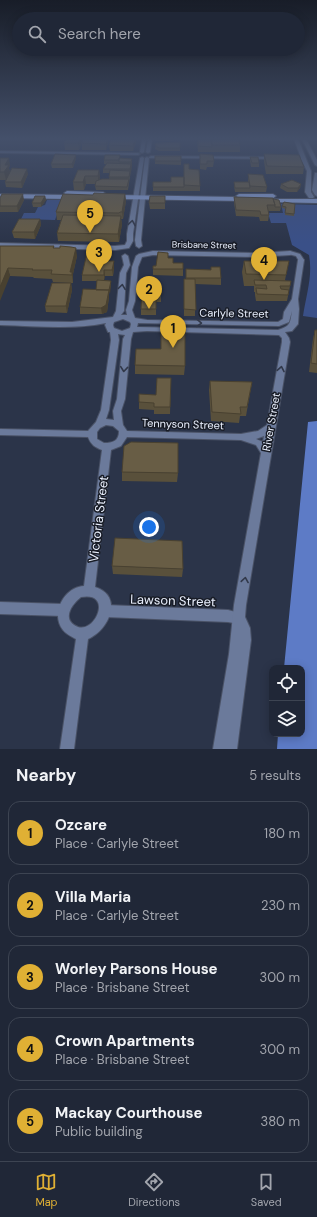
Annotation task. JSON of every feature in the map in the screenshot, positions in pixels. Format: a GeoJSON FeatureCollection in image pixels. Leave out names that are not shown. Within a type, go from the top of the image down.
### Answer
{"type":"FeatureCollection","features":[{"type":"Feature","properties":{"kind":"main road"},"geometry":{"type":"LineString","coordinates":[[0,192],[136,196],[273,196],[316,199]]}},
{"type":"Feature","properties":{"kind":"main road"},"geometry":{"type":"LineString","coordinates":[[0,196],[105,197]]}},
{"type":"Feature","properties":{"kind":"main road"},"geometry":{"type":"LineString","coordinates":[[113,197],[136,196]]}},
{"type":"Feature","properties":{"kind":"main road"},"geometry":{"type":"LineString","coordinates":[[144,196],[278,200],[316,199]]}},
{"type":"Feature","properties":{"kind":"main road"},"geometry":{"type":"LineString","coordinates":[[273,196],[278,200]]}},
{"type":"Feature","properties":{"kind":"street"},"geometry":{"type":"LineString","coordinates":[[100,424],[105,410],[115,340],[114,331],[109,325],[115,319],[120,310],[124,273],[127,263],[122,251],[130,240],[136,196],[141,174]]}},
{"type":"Feature","properties":{"kind":"street"},"geometry":{"type":"LineString","coordinates":[[119,425],[117,411],[120,399],[127,339],[135,324],[129,310],[132,301],[136,272],[135,266],[143,252],[138,240],[144,196],[145,174]]}},
{"type":"Feature","properties":{"kind":"street"},"geometry":{"type":"LineString","coordinates":[[310,174],[308,192],[316,199]]}},
{"type":"Feature","properties":{"kind":"street"},"geometry":{"type":"LineString","coordinates":[[317,174],[315,190],[317,194]]}},
{"type":"Feature","properties":{"kind":"street"},"geometry":{"type":"LineString","coordinates":[[0,245],[126,247]]}},
{"type":"Feature","properties":{"kind":"street","name":"Brisbane Street"},"geometry":{"type":"LineString","coordinates":[[126,247],[132,245],[152,249],[289,253],[299,256],[300,260],[295,299]]}},
{"type":"Feature","properties":{"kind":"street"},"geometry":{"type":"LineString","coordinates":[[0,250],[110,252],[124,255]]}},
{"type":"Feature","properties":{"kind":"street","name":"Brisbane Street"},"geometry":{"type":"LineString","coordinates":[[124,255],[132,257],[154,253],[261,252]]}},
{"type":"Feature","properties":{"kind":"street","name":"Carlyle Street"},"geometry":{"type":"LineString","coordinates":[[131,331],[147,329],[273,329],[279,324],[285,322],[295,299]]}},
{"type":"Feature","properties":{"kind":"street"},"geometry":{"type":"LineString","coordinates":[[0,323],[80,324],[101,322],[124,317],[132,319]]}},
{"type":"Feature","properties":{"kind":"street","name":"Carlyle Street"},"geometry":{"type":"LineString","coordinates":[[132,319],[147,322],[273,329]]}},
{"type":"Feature","properties":{"kind":"street"},"geometry":{"type":"LineString","coordinates":[[80,324],[123,333],[131,331]]}},
{"type":"Feature","properties":{"kind":"street","name":"River Street"},"geometry":{"type":"LineString","coordinates":[[220,749],[235,654],[239,618],[270,427],[286,340],[283,334],[273,329]]}},
{"type":"Feature","properties":{"kind":"street"},"geometry":{"type":"LineString","coordinates":[[110,422],[119,425],[122,427],[124,434],[123,438],[117,444],[107,447],[97,445],[93,442],[91,434],[94,428],[100,424],[110,422]]}},
{"type":"Feature","properties":{"kind":"street","name":"Tennyson Street"},"geometry":{"type":"LineString","coordinates":[[241,438],[259,434],[266,431],[270,427]]}},
{"type":"Feature","properties":{"kind":"street"},"geometry":{"type":"LineString","coordinates":[[0,432],[91,434]]}},
{"type":"Feature","properties":{"kind":"street","name":"Tennyson Street"},"geometry":{"type":"LineString","coordinates":[[124,434],[241,438],[259,443],[266,452]]}},
{"type":"Feature","properties":{"kind":"street","name":"Victoria Street"},"geometry":{"type":"LineString","coordinates":[[89,590],[107,447]]}},
{"type":"Feature","properties":{"kind":"street"},"geometry":{"type":"LineString","coordinates":[[89,590],[100,595],[106,605],[106,611],[101,624],[90,632],[83,633],[70,629],[63,617],[63,610],[70,598],[75,593],[89,590]]}},
{"type":"Feature","properties":{"kind":"street"},"geometry":{"type":"LineString","coordinates":[[0,608],[63,610]]}},
{"type":"Feature","properties":{"kind":"street","name":"Lawson Street"},"geometry":{"type":"LineString","coordinates":[[106,611],[228,616],[239,618]]}},
{"type":"Feature","properties":{"kind":"street","name":"River Street"},"geometry":{"type":"LineString","coordinates":[[230,749],[245,640],[244,628],[239,618]]}},
{"type":"Feature","properties":{"kind":"street"},"geometry":{"type":"LineString","coordinates":[[67,749],[83,633]]}},
{"type":"Feature","properties":{"kind":"shaded area"},"geometry":{"type":"Polygon","coordinates":[[[47,200],[62,200],[55,220],[21,219],[24,213],[35,213],[38,207],[45,205],[47,200]]]}},
{"type":"Feature","properties":{"kind":"shaded area"},"geometry":{"type":"Polygon","coordinates":[[[281,204],[317,205],[317,318],[303,316],[310,278],[309,255],[292,245],[286,223],[271,223],[268,213],[283,213],[281,204]]]}},
{"type":"Feature","properties":{"kind":"shaded area"},"geometry":{"type":"Polygon","coordinates":[[[317,421],[317,749],[277,749],[278,737],[305,737],[305,665],[284,665],[308,422],[317,421]]]}},
{"type":"Feature","properties":{"kind":"building"},"geometry":{"type":"Polygon","coordinates":[[[9,174],[25,174],[21,182],[5,182],[9,174]]]}},
{"type":"Feature","properties":{"kind":"building"},"geometry":{"type":"Polygon","coordinates":[[[76,174],[98,174],[98,176],[85,176],[83,182],[73,182],[76,174]]]}},
{"type":"Feature","properties":{"kind":"building"},"geometry":{"type":"Polygon","coordinates":[[[109,174],[130,174],[129,177],[109,177],[109,174]]]}},
{"type":"Feature","properties":{"kind":"building"},"geometry":{"type":"Polygon","coordinates":[[[184,174],[199,174],[200,186],[184,185],[184,174]]]}},
{"type":"Feature","properties":{"kind":"building"},"geometry":{"type":"Polygon","coordinates":[[[248,174],[263,175],[267,187],[250,186],[248,174]]]}},
{"type":"Feature","properties":{"kind":"building"},"geometry":{"type":"Polygon","coordinates":[[[171,177],[184,177],[184,187],[153,187],[153,182],[171,182],[171,177]]]}},
{"type":"Feature","properties":{"kind":"building"},"geometry":{"type":"Polygon","coordinates":[[[102,179],[129,179],[127,187],[95,186],[96,181],[102,179]]]}},
{"type":"Feature","properties":{"kind":"building"},"geometry":{"type":"Polygon","coordinates":[[[292,180],[301,184],[298,188],[288,188],[281,184],[292,180]]]}},
{"type":"Feature","properties":{"kind":"building"},"geometry":{"type":"Polygon","coordinates":[[[234,182],[249,182],[250,188],[235,188],[234,182]]]}},
{"type":"Feature","properties":{"kind":"building"},"geometry":{"type":"Polygon","coordinates":[[[94,193],[125,194],[122,212],[56,212],[63,194],[93,195],[94,193]]]}},
{"type":"Feature","properties":{"kind":"building"},"geometry":{"type":"Polygon","coordinates":[[[2,194],[23,194],[17,206],[0,206],[0,198],[2,194]]]}},
{"type":"Feature","properties":{"kind":"building"},"geometry":{"type":"Polygon","coordinates":[[[35,196],[45,196],[41,203],[32,203],[35,196]]]}},
{"type":"Feature","properties":{"kind":"building"},"geometry":{"type":"Polygon","coordinates":[[[150,196],[165,196],[165,203],[149,203],[150,196]]]}},
{"type":"Feature","properties":{"kind":"building"},"geometry":{"type":"Polygon","coordinates":[[[234,197],[273,198],[275,205],[267,205],[269,215],[261,215],[260,211],[236,210],[234,197]]]}},
{"type":"Feature","properties":{"kind":"building"},"geometry":{"type":"Polygon","coordinates":[[[273,199],[279,200],[281,207],[275,207],[273,199]]]}},
{"type":"Feature","properties":{"kind":"building"},"geometry":{"type":"Polygon","coordinates":[[[284,202],[295,204],[294,214],[285,213],[286,207],[282,206],[284,202]]]}},
{"type":"Feature","properties":{"kind":"building"},"geometry":{"type":"Polygon","coordinates":[[[63,215],[121,216],[118,234],[57,233],[63,215]]]}},
{"type":"Feature","properties":{"kind":"building"},"geometry":{"type":"Polygon","coordinates":[[[19,219],[40,219],[34,232],[12,232],[19,219]]]}},
{"type":"Feature","properties":{"kind":"building"},"geometry":{"type":"Polygon","coordinates":[[[0,246],[54,246],[53,248],[60,248],[60,246],[76,248],[70,272],[72,272],[72,275],[51,274],[52,270],[8,268],[0,287],[0,246]]]}},
{"type":"Feature","properties":{"kind":"building"},"geometry":{"type":"Polygon","coordinates":[[[158,252],[168,253],[168,258],[173,258],[173,263],[183,263],[183,269],[153,269],[153,266],[156,266],[158,252]]]}},
{"type":"Feature","properties":{"kind":"building"},"geometry":{"type":"Polygon","coordinates":[[[87,253],[108,254],[107,261],[114,261],[112,270],[104,270],[104,275],[82,275],[87,253]]]}},
{"type":"Feature","properties":{"kind":"building"},"geometry":{"type":"Polygon","coordinates":[[[244,261],[289,261],[286,275],[246,274],[244,261]]]}},
{"type":"Feature","properties":{"kind":"building"},"geometry":{"type":"Polygon","coordinates":[[[211,267],[220,267],[221,278],[186,278],[186,269],[211,270],[211,267]]]}},
{"type":"Feature","properties":{"kind":"building"},"geometry":{"type":"Polygon","coordinates":[[[184,279],[195,279],[196,310],[184,309],[184,279]]]}},
{"type":"Feature","properties":{"kind":"building"},"geometry":{"type":"Polygon","coordinates":[[[97,280],[111,281],[109,290],[96,290],[97,280]]]}},
{"type":"Feature","properties":{"kind":"building"},"geometry":{"type":"Polygon","coordinates":[[[254,280],[291,281],[290,286],[280,286],[281,289],[289,290],[288,295],[257,294],[256,288],[267,289],[266,285],[255,285],[254,280]]]}},
{"type":"Feature","properties":{"kind":"building"},"geometry":{"type":"Polygon","coordinates":[[[52,283],[71,283],[66,306],[45,306],[52,283]]]}},
{"type":"Feature","properties":{"kind":"building"},"geometry":{"type":"Polygon","coordinates":[[[83,289],[109,290],[106,305],[101,308],[80,307],[83,289]]]}},
{"type":"Feature","properties":{"kind":"building"},"geometry":{"type":"Polygon","coordinates":[[[142,290],[161,290],[161,295],[156,295],[156,309],[141,309],[142,290]]]}},
{"type":"Feature","properties":{"kind":"building"},"geometry":{"type":"Polygon","coordinates":[[[161,328],[185,328],[185,366],[135,365],[136,349],[161,349],[161,328]]]}},
{"type":"Feature","properties":{"kind":"building"},"geometry":{"type":"Polygon","coordinates":[[[315,330],[317,330],[317,364],[311,363],[315,330]]]}},
{"type":"Feature","properties":{"kind":"building"},"geometry":{"type":"Polygon","coordinates":[[[157,378],[171,378],[170,407],[154,407],[154,403],[139,402],[139,394],[156,395],[157,378]]]}},
{"type":"Feature","properties":{"kind":"building"},"geometry":{"type":"Polygon","coordinates":[[[210,381],[252,382],[247,407],[240,407],[241,414],[212,412],[210,381]]]}},
{"type":"Feature","properties":{"kind":"building"},"geometry":{"type":"Polygon","coordinates":[[[131,442],[178,443],[178,473],[122,472],[124,446],[131,442]]]}},
{"type":"Feature","properties":{"kind":"building"},"geometry":{"type":"Polygon","coordinates":[[[115,538],[182,541],[183,569],[112,566],[115,538]]]}},
{"type":"Feature","properties":{"kind":"place","name":"Mackay Courthouse"},"geometry":{"type":"Point","coordinates":[90,233]}},
{"type":"Feature","properties":{"kind":"place","name":"Worley Parsons House"},"geometry":{"type":"Point","coordinates":[99,272]}},
{"type":"Feature","properties":{"kind":"place","name":"Crown Apartments"},"geometry":{"type":"Point","coordinates":[264,280]}},
{"type":"Feature","properties":{"kind":"place","name":"Villa Maria"},"geometry":{"type":"Point","coordinates":[149,309]}},
{"type":"Feature","properties":{"kind":"place","name":"Ozcare"},"geometry":{"type":"Point","coordinates":[173,348]}}]}
